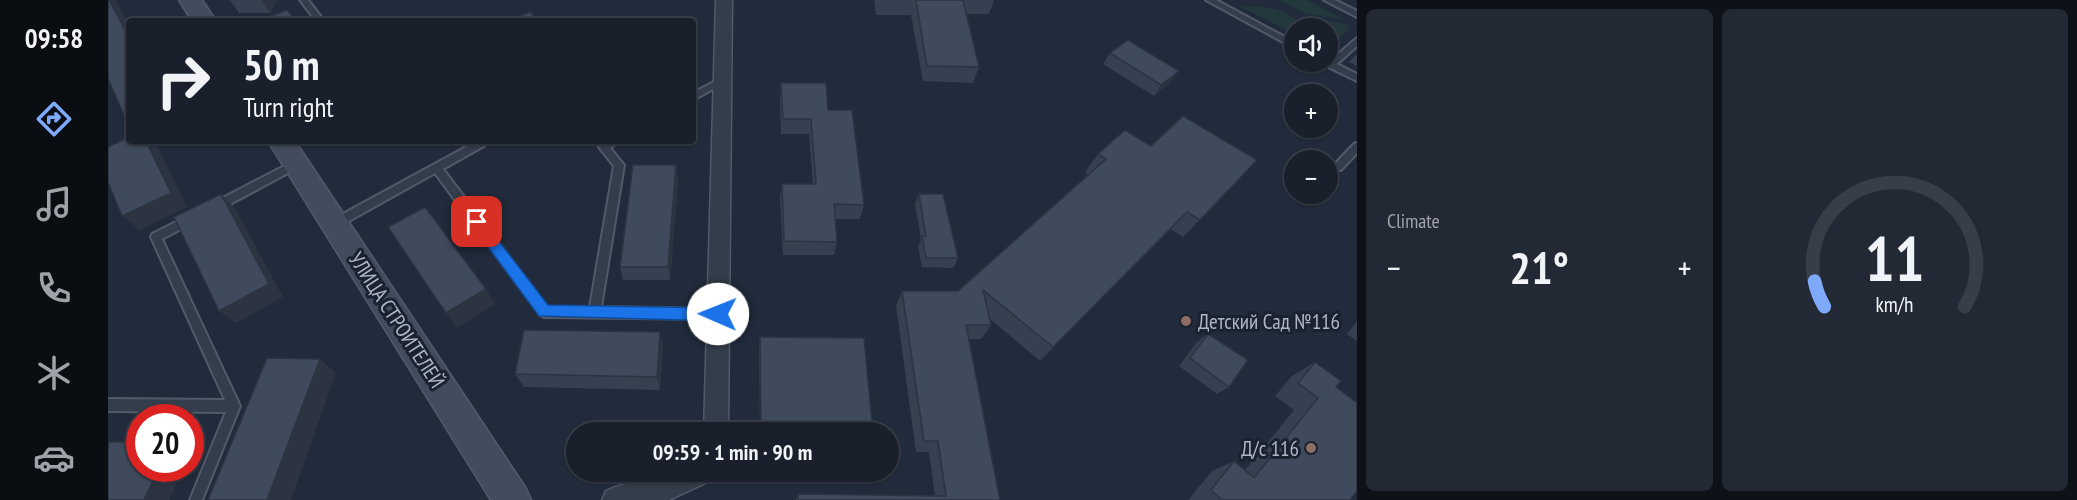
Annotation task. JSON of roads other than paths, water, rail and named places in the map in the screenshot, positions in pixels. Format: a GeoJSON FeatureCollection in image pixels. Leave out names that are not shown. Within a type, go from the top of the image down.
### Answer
{"type":"FeatureCollection","features":[{"type":"Feature","properties":{"kind":"street"},"geometry":{"type":"LineString","coordinates":[[190,0],[202,18]]}},
{"type":"Feature","properties":{"kind":"street"},"geometry":{"type":"LineString","coordinates":[[716,422],[724,0]]}},
{"type":"Feature","properties":{"kind":"street","name":"УЛИЦА СТРОИТЕЛЕЙ"},"geometry":{"type":"LineString","coordinates":[[288,152],[512,500]]}},
{"type":"Feature","properties":{"kind":"street"},"geometry":{"type":"LineString","coordinates":[[615,500],[674,493],[689,482]]}},
{"type":"Feature","properties":{"kind":"lane"},"geometry":{"type":"LineString","coordinates":[[304,0],[318,18]]}},
{"type":"Feature","properties":{"kind":"lane"},"geometry":{"type":"LineString","coordinates":[[1328,0],[1357,14]]}},
{"type":"Feature","properties":{"kind":"lane"},"geometry":{"type":"LineString","coordinates":[[1216,1],[1284,39]]}},
{"type":"Feature","properties":{"kind":"lane"},"geometry":{"type":"LineString","coordinates":[[1338,55],[1357,41]]}},
{"type":"Feature","properties":{"kind":"lane"},"geometry":{"type":"LineString","coordinates":[[1338,68],[1357,78]]}},
{"type":"Feature","properties":{"kind":"lane"},"geometry":{"type":"LineString","coordinates":[[696,95],[723,80]]}},
{"type":"Feature","properties":{"kind":"lane"},"geometry":{"type":"LineString","coordinates":[[334,224],[477,144]]}},
{"type":"Feature","properties":{"kind":"lane"},"geometry":{"type":"LineString","coordinates":[[595,312],[619,165],[604,147],[609,144]]}},
{"type":"Feature","properties":{"kind":"lane"},"geometry":{"type":"LineString","coordinates":[[1338,167],[1357,147]]}},
{"type":"Feature","properties":{"kind":"lane"},"geometry":{"type":"LineString","coordinates":[[196,500],[234,406],[156,237],[203,213],[288,152]]}},
{"type":"Feature","properties":{"kind":"lane"},"geometry":{"type":"LineString","coordinates":[[436,167],[544,312],[718,314]]}},
{"type":"Feature","properties":{"kind":"lane"},"geometry":{"type":"LineString","coordinates":[[108,405],[234,406]]}},
{"type":"Feature","properties":{"kind":"place","name":"Детский Сад №116"},"geometry":{"type":"Point","coordinates":[1186,321]}},
{"type":"Feature","properties":{"kind":"place","name":"Д/с 116"},"geometry":{"type":"Point","coordinates":[1311,448]}}]}
